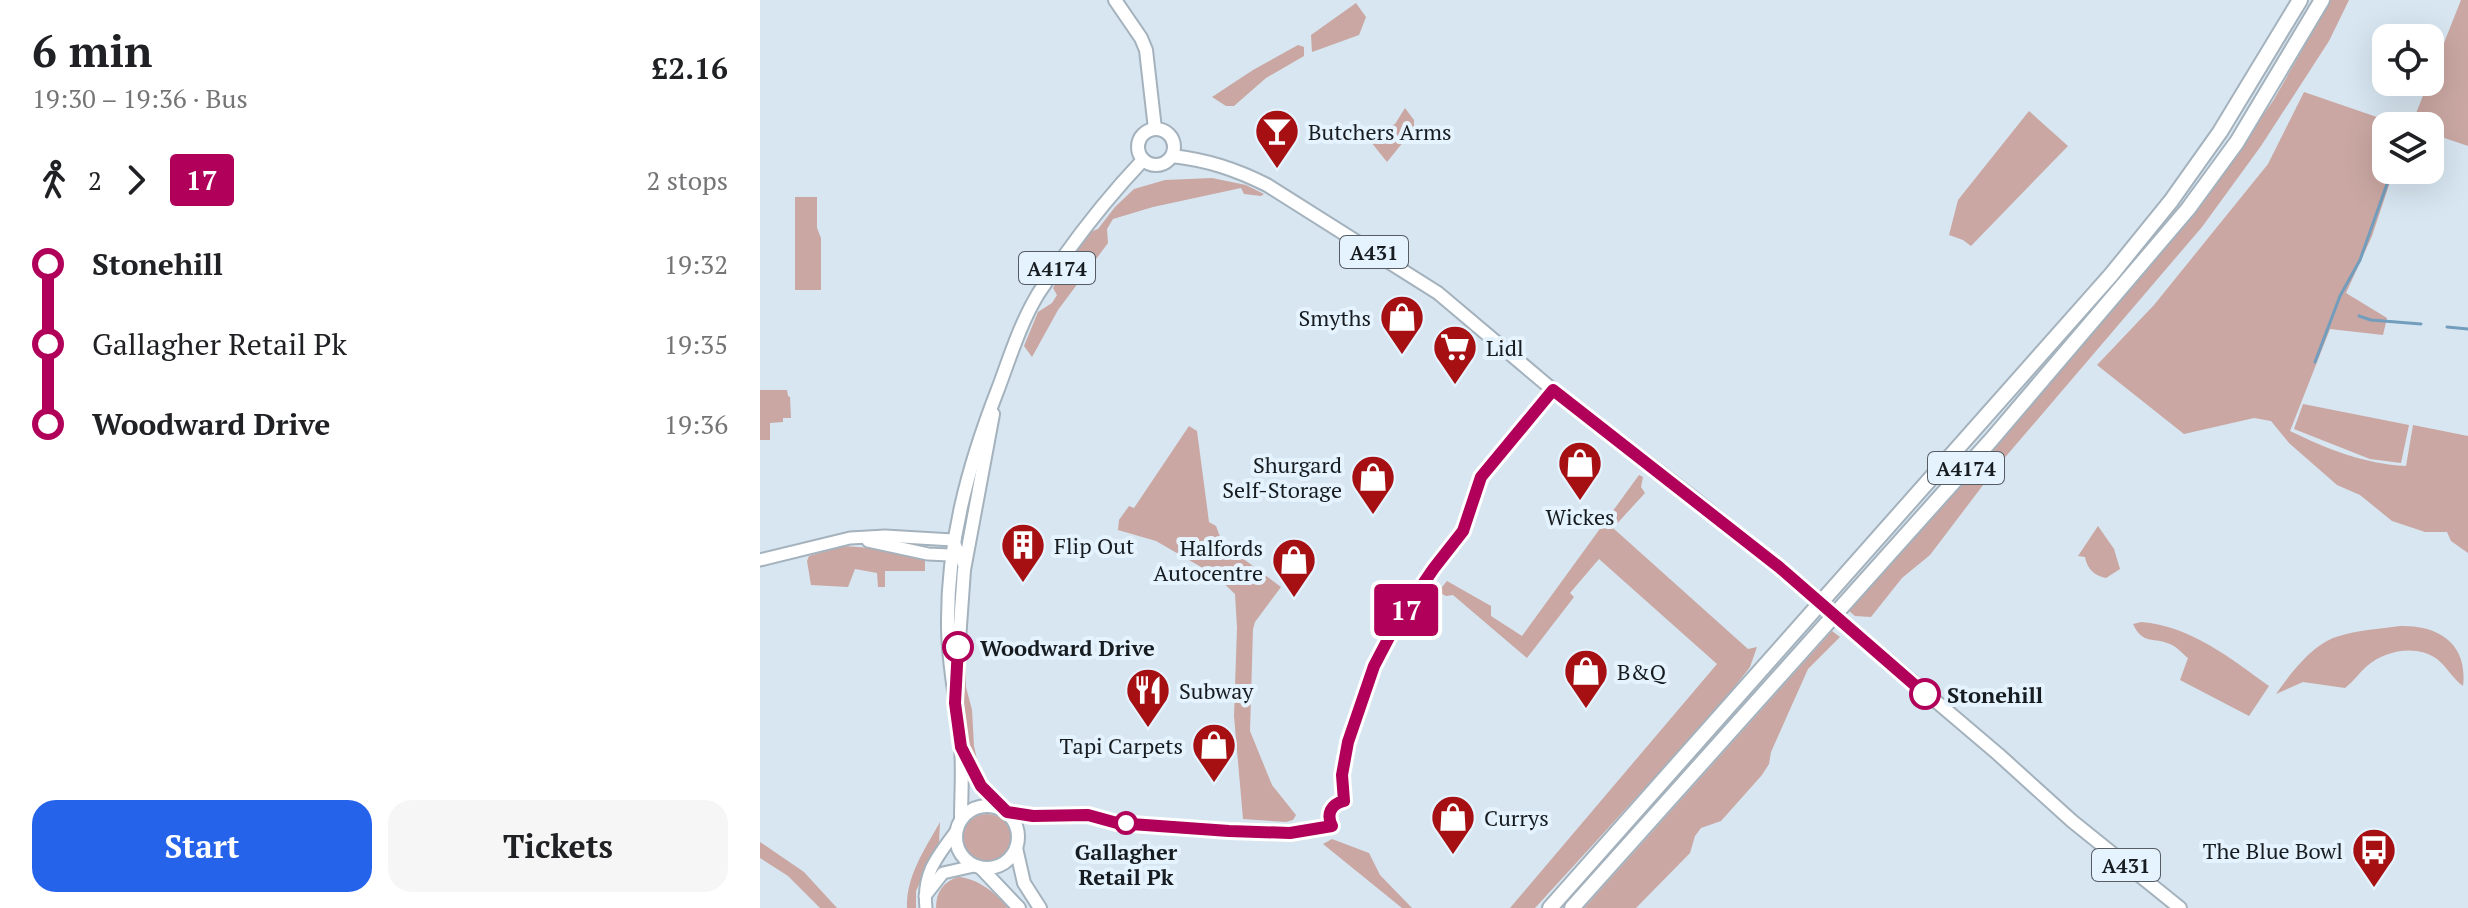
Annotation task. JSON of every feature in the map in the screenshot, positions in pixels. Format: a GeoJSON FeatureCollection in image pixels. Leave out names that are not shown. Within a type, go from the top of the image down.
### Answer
{"type":"FeatureCollection","features":[{"type":"Feature","properties":{"kind":"highway","name":"A4174"},"geometry":{"type":"LineString","coordinates":[[1550,908],[2111,275],[2171,201],[2220,132],[2300,0]]}},
{"type":"Feature","properties":{"kind":"highway","name":"A4174"},"geometry":{"type":"LineString","coordinates":[[1572,908],[1981,451],[2159,244],[2237,142],[2322,0]]}},
{"type":"Feature","properties":{"kind":"main road"},"geometry":{"type":"LineString","coordinates":[[1115,0],[1146,50],[1155,129]]}},
{"type":"Feature","properties":{"kind":"main road"},"geometry":{"type":"LineString","coordinates":[[1143,160],[1138,149],[1139,142],[1147,131],[1155,129],[1171,136],[1174,143],[1172,156]]}},
{"type":"Feature","properties":{"kind":"main road","name":"A431"},"geometry":{"type":"LineString","coordinates":[[1143,160],[1156,166],[1172,156],[1240,172],[1267,185],[1438,293],[1553,390],[1807,590],[2072,821],[2180,908]]}},
{"type":"Feature","properties":{"kind":"main road","name":"A4174"},"geometry":{"type":"LineString","coordinates":[[1019,908],[959,851],[961,747],[950,670],[948,626],[953,547],[982,426],[1015,340],[1037,296],[1113,191],[1143,160]]}},
{"type":"Feature","properties":{"kind":"main road","name":"A4174"},"geometry":{"type":"LineString","coordinates":[[955,703],[965,567],[997,391]]}},
{"type":"Feature","properties":{"kind":"main road","name":"A4174"},"geometry":{"type":"LineString","coordinates":[[953,547],[964,530],[985,459]]}},
{"type":"Feature","properties":{"kind":"main road","name":"A4174"},"geometry":{"type":"LineString","coordinates":[[961,747],[981,786],[1012,817],[1018,830],[1016,848],[1024,883],[1040,908]]}},
{"type":"Feature","properties":{"kind":"main road"},"geometry":{"type":"LineString","coordinates":[[959,825],[978,807],[1002,809]]}},
{"type":"Feature","properties":{"kind":"main road"},"geometry":{"type":"LineString","coordinates":[[978,867],[992,868],[1007,862],[1016,848]]}},
{"type":"Feature","properties":{"kind":"street"},"geometry":{"type":"LineString","coordinates":[[760,560],[850,538],[928,554],[953,547],[965,567]]}},
{"type":"Feature","properties":{"kind":"street"},"geometry":{"type":"LineString","coordinates":[[925,902],[924,885],[929,870],[959,825]]}},
{"type":"Feature","properties":{"kind":"street"},"geometry":{"type":"LineString","coordinates":[[925,902],[943,873],[978,867]]}},
{"type":"Feature","properties":{"kind":"shaded area"},"geometry":{"type":"Polygon","coordinates":[[[2331,0],[2349,0],[2329,41],[2261,146],[2202,227],[1996,468],[1930,555],[1902,578],[1871,617],[1855,616],[1848,610],[2180,231],[2273,101],[2331,0]]]}},
{"type":"Feature","properties":{"kind":"shaded area"},"geometry":{"type":"Polygon","coordinates":[[[2461,0],[2468,0],[2468,146],[2444,138],[2444,112],[2417,112],[2423,96],[2444,96],[2444,43],[2461,0]]]}},
{"type":"Feature","properties":{"kind":"shaded area"},"geometry":{"type":"Polygon","coordinates":[[[1356,3],[1366,17],[1359,35],[1312,52],[1311,35],[1356,3]]]}},
{"type":"Feature","properties":{"kind":"shaded area"},"geometry":{"type":"Polygon","coordinates":[[[1298,45],[1304,47],[1304,56],[1266,78],[1234,106],[1226,106],[1212,97],[1253,70],[1298,45]]]}},
{"type":"Feature","properties":{"kind":"shaded area"},"geometry":{"type":"Polygon","coordinates":[[[2304,92],[2372,115],[2372,184],[2389,184],[2372,236],[2346,293],[2387,318],[2383,335],[2330,329],[2290,431],[2346,454],[2406,466],[2413,425],[2468,436],[2468,553],[2451,541],[2447,532],[2425,532],[2392,521],[2360,495],[2337,485],[2289,443],[2271,421],[2254,418],[2184,434],[2097,365],[2154,305],[2268,164],[2304,92]]]}},
{"type":"Feature","properties":{"kind":"shaded area"},"geometry":{"type":"Polygon","coordinates":[[[1405,108],[1414,120],[1418,137],[1404,141],[1387,162],[1371,142],[1381,131],[1395,124],[1405,108]]]}},
{"type":"Feature","properties":{"kind":"shaded area"},"geometry":{"type":"Polygon","coordinates":[[[2029,111],[2068,146],[1971,246],[1949,235],[1958,200],[2029,111]]]}},
{"type":"Feature","properties":{"kind":"shaded area"},"geometry":{"type":"Polygon","coordinates":[[[1212,178],[1246,185],[1264,194],[1244,194],[1241,188],[1113,219],[1107,229],[1108,243],[1058,310],[1032,357],[1024,346],[1038,312],[1052,303],[1057,295],[1053,288],[1087,233],[1098,229],[1134,189],[1165,180],[1212,178]]]}},
{"type":"Feature","properties":{"kind":"shaded area"},"geometry":{"type":"Polygon","coordinates":[[[795,197],[817,197],[821,290],[795,290],[795,197]]]}},
{"type":"Feature","properties":{"kind":"shaded area"},"geometry":{"type":"Polygon","coordinates":[[[760,390],[787,390],[790,397],[791,418],[770,423],[770,440],[760,440],[760,390]]]}},
{"type":"Feature","properties":{"kind":"shaded area"},"geometry":{"type":"Polygon","coordinates":[[[2303,404],[2409,425],[2401,463],[2370,459],[2294,429],[2303,404]]]}},
{"type":"Feature","properties":{"kind":"shaded area"},"geometry":{"type":"Polygon","coordinates":[[[1189,426],[1197,431],[1209,522],[1216,526],[1222,542],[1281,587],[1253,629],[1250,731],[1272,785],[1296,815],[1286,822],[1243,819],[1234,716],[1235,594],[1215,575],[1156,541],[1118,530],[1119,520],[1129,506],[1134,508],[1189,426]]]}},
{"type":"Feature","properties":{"kind":"shaded area"},"geometry":{"type":"Polygon","coordinates":[[[1639,475],[1643,477],[1641,487],[1645,493],[1613,528],[1748,649],[1757,647],[1750,667],[1719,707],[1535,908],[1510,908],[1717,664],[1599,559],[1570,593],[1574,597],[1527,658],[1453,595],[1438,592],[1447,581],[1491,606],[1491,616],[1522,636],[1639,475]]]}},
{"type":"Feature","properties":{"kind":"shaded area"},"geometry":{"type":"Polygon","coordinates":[[[2098,526],[2114,549],[2120,569],[2106,578],[2092,571],[2085,557],[2078,556],[2098,526]]]}},
{"type":"Feature","properties":{"kind":"shaded area"},"geometry":{"type":"Polygon","coordinates":[[[843,546],[887,549],[925,558],[925,571],[885,571],[885,587],[878,587],[877,573],[855,569],[848,587],[811,585],[809,556],[843,546]]]}},
{"type":"Feature","properties":{"kind":"shaded area"},"geometry":{"type":"Polygon","coordinates":[[[2141,622],[2177,630],[2209,645],[2269,686],[2249,716],[2180,680],[2188,658],[2166,642],[2141,635],[2133,624],[2141,622]]]}},
{"type":"Feature","properties":{"kind":"shaded area"},"geometry":{"type":"Polygon","coordinates":[[[2400,626],[2427,629],[2448,640],[2461,659],[2463,686],[2437,659],[2411,650],[2374,660],[2345,688],[2303,682],[2276,694],[2302,661],[2327,641],[2352,633],[2400,626]]]}},
{"type":"Feature","properties":{"kind":"shaded area"},"geometry":{"type":"Polygon","coordinates":[[[1832,631],[1840,637],[1808,669],[1771,752],[1769,764],[1721,821],[1701,828],[1690,853],[1636,908],[1584,908],[1832,631]]]}},
{"type":"Feature","properties":{"kind":"shaded area"},"geometry":{"type":"Polygon","coordinates":[[[965,652],[966,687],[981,777],[969,747],[962,716],[961,684],[965,652]]]}},
{"type":"Feature","properties":{"kind":"shaded area"},"geometry":{"type":"Polygon","coordinates":[[[987,814],[1004,821],[1011,838],[1004,855],[987,862],[970,855],[963,838],[970,821],[987,814]]]}},
{"type":"Feature","properties":{"kind":"shaded area"},"geometry":{"type":"Polygon","coordinates":[[[940,822],[939,842],[916,891],[916,908],[907,908],[913,874],[940,822]]]}},
{"type":"Feature","properties":{"kind":"shaded area"},"geometry":{"type":"Polygon","coordinates":[[[1332,839],[1369,853],[1380,875],[1412,908],[1402,908],[1323,844],[1332,839]]]}},
{"type":"Feature","properties":{"kind":"shaded area"},"geometry":{"type":"Polygon","coordinates":[[[760,842],[804,872],[837,908],[820,908],[788,876],[760,858],[760,842]]]}},
{"type":"Feature","properties":{"kind":"shaded area"},"geometry":{"type":"Polygon","coordinates":[[[958,877],[986,887],[1008,908],[936,908],[941,888],[958,877]]]}},
{"type":"Feature","properties":{"kind":"waterway"},"geometry":{"type":"LineString","coordinates":[[2315,362],[2340,296],[2360,260],[2387,184]]}},
{"type":"Feature","properties":{"kind":"waterway"},"geometry":{"type":"LineString","coordinates":[[2359,316],[2371,320],[2421,324]]}},
{"type":"Feature","properties":{"kind":"waterway"},"geometry":{"type":"LineString","coordinates":[[2447,327],[2468,329]]}},
{"type":"Feature","properties":{"kind":"bus line","name":"17"},"geometry":{"type":"LineString","coordinates":[[958,647],[955,703],[961,747],[981,786],[1007,812],[1033,816],[1088,815],[1117,823],[1229,831],[1290,833],[1332,826],[1329,813],[1337,803],[1344,801],[1342,775],[1348,742],[1374,666],[1397,622],[1463,531],[1481,477],[1553,390],[1779,567],[1925,694]]}},
{"type":"Feature","properties":{"kind":"place","name":"Butchers Arms"},"geometry":{"type":"Point","coordinates":[1277,170]}},
{"type":"Feature","properties":{"kind":"place","name":"Smyths"},"geometry":{"type":"Point","coordinates":[1402,356]}},
{"type":"Feature","properties":{"kind":"place","name":"Lidl"},"geometry":{"type":"Point","coordinates":[1455,386]}},
{"type":"Feature","properties":{"kind":"place","name":"Wickes"},"geometry":{"type":"Point","coordinates":[1580,502]}},
{"type":"Feature","properties":{"kind":"place","name":"Shurgard Self-Storage"},"geometry":{"type":"Point","coordinates":[1373,516]}},
{"type":"Feature","properties":{"kind":"place","name":"Flip Out"},"geometry":{"type":"Point","coordinates":[1023,584]}},
{"type":"Feature","properties":{"kind":"place","name":"Halfords Autocentre"},"geometry":{"type":"Point","coordinates":[1294,599]}},
{"type":"Feature","properties":{"kind":"place","name":"Woodward Drive"},"geometry":{"type":"Point","coordinates":[958,647]}},
{"type":"Feature","properties":{"kind":"place","name":"Stonehill"},"geometry":{"type":"Point","coordinates":[1925,694]}},
{"type":"Feature","properties":{"kind":"place","name":"B&Q"},"geometry":{"type":"Point","coordinates":[1586,710]}},
{"type":"Feature","properties":{"kind":"place","name":"Subway"},"geometry":{"type":"Point","coordinates":[1148,729]}},
{"type":"Feature","properties":{"kind":"place","name":"Tapi Carpets"},"geometry":{"type":"Point","coordinates":[1214,784]}},
{"type":"Feature","properties":{"kind":"place","name":"Gallagher Retail Pk"},"geometry":{"type":"Point","coordinates":[1126,823]}},
{"type":"Feature","properties":{"kind":"place","name":"Currys"},"geometry":{"type":"Point","coordinates":[1453,856]}},
{"type":"Feature","properties":{"kind":"place","name":"The Blue Bowl"},"geometry":{"type":"Point","coordinates":[2374,889]}}]}
